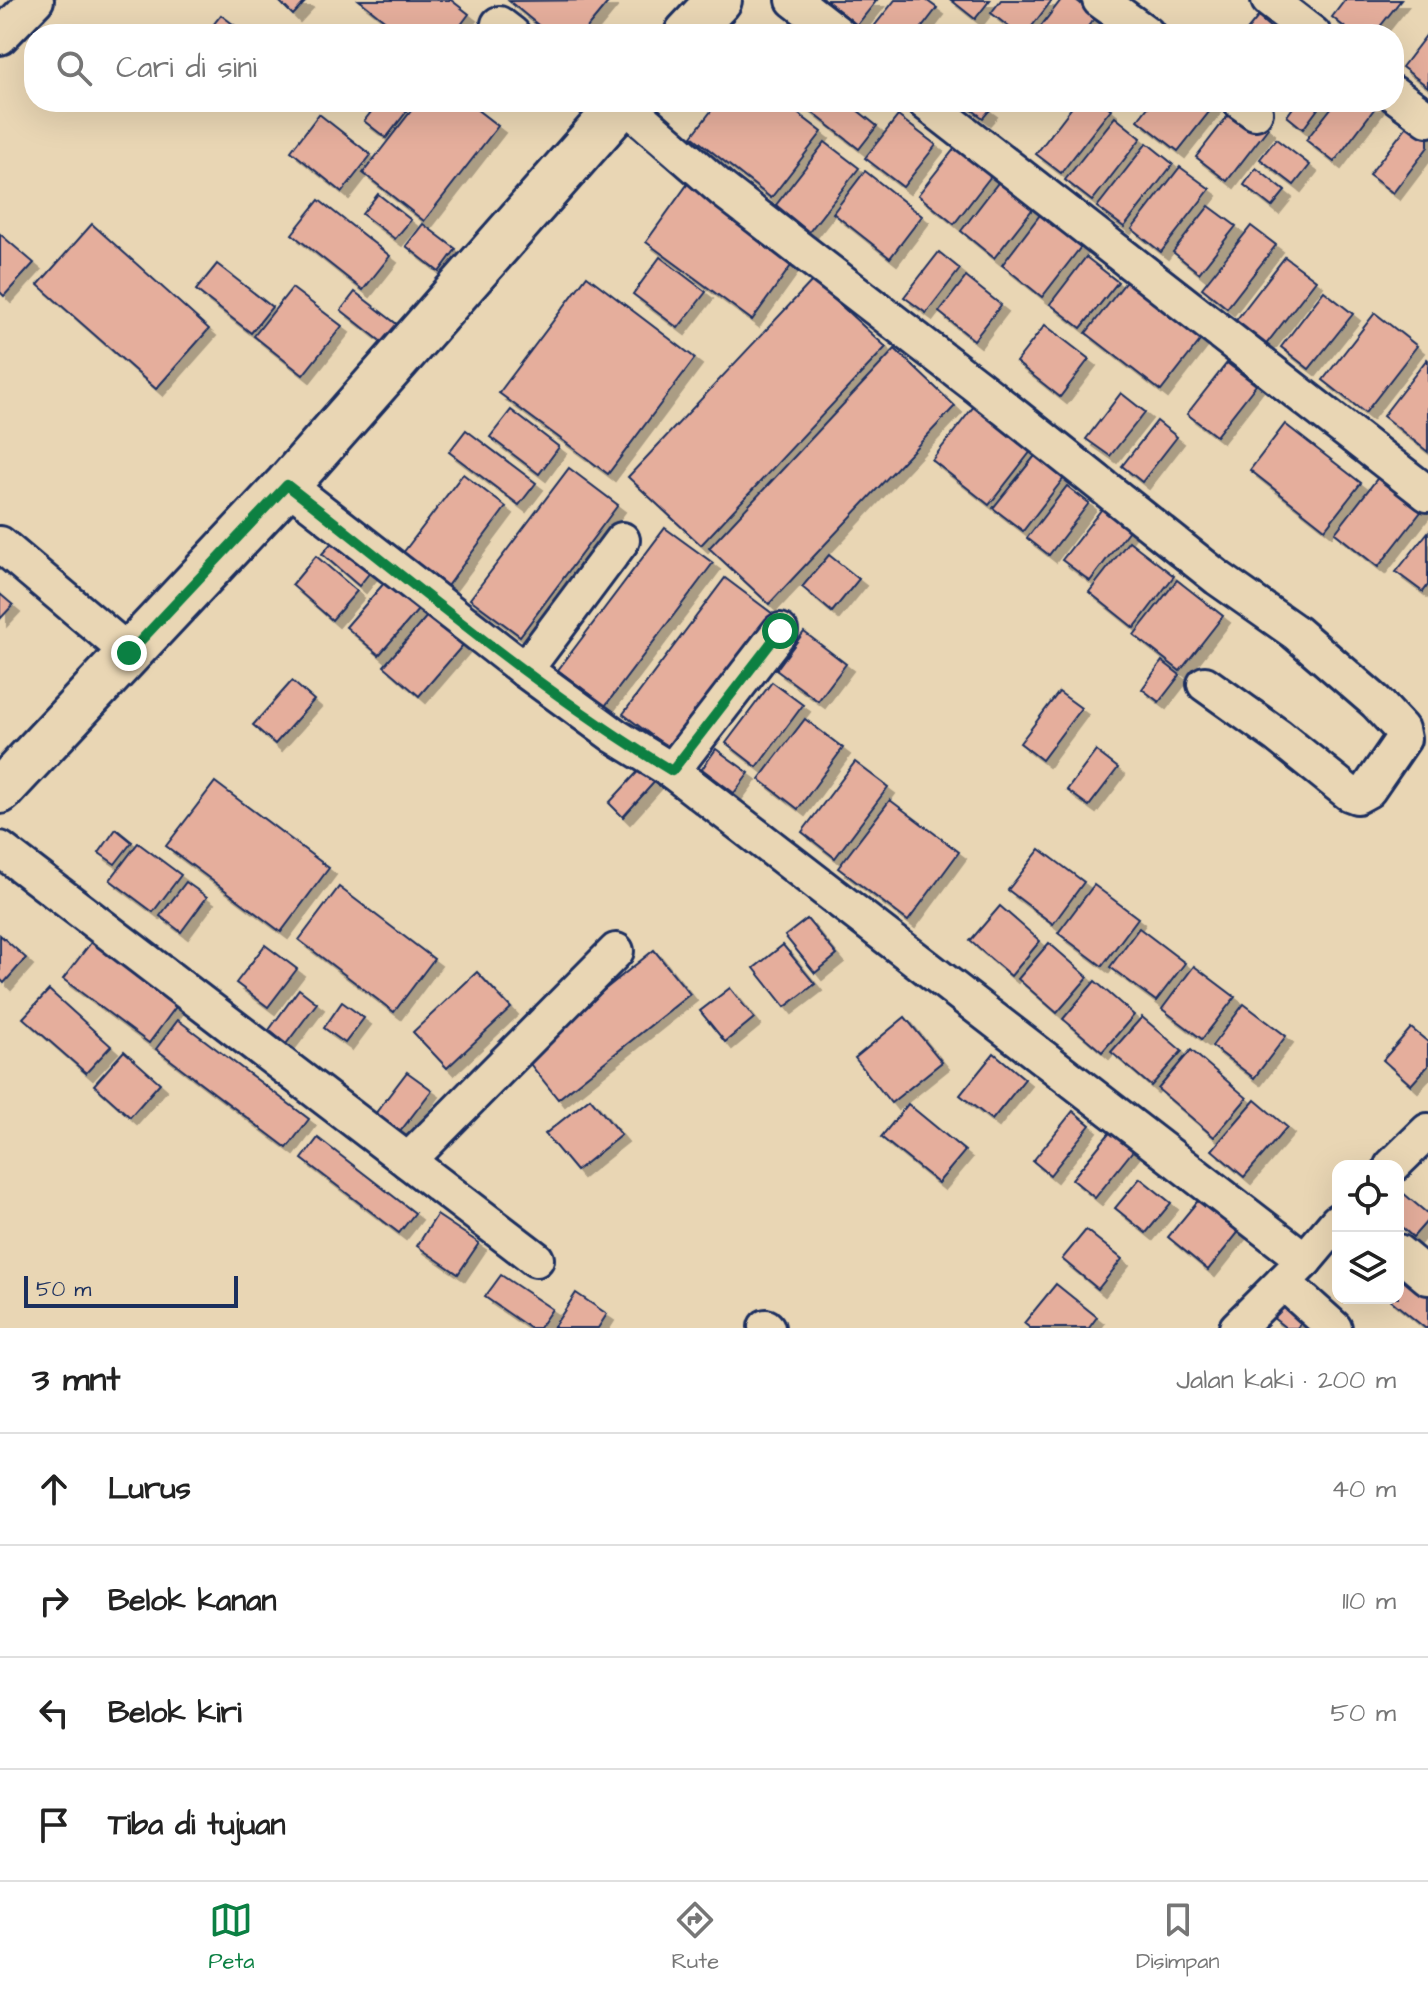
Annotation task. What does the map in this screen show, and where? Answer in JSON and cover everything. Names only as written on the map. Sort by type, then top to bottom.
[{"type":"street","points":[[0,37],[36,0]]},
{"type":"street","points":[[696,24],[719,0]]},
{"type":"street","points":[[794,0],[825,24]]},
{"type":"street","points":[[1100,0],[1133,24]]},
{"type":"street","points":[[1269,0],[1300,24]]},
{"type":"street","points":[[1404,101],[1428,119]]},
{"type":"street","points":[[0,791],[287,485],[607,112]]},
{"type":"street","points":[[620,112],[977,386],[1218,578],[1295,632],[1376,702],[1401,729],[1403,739],[1368,790],[1357,796],[1205,684]]},
{"type":"street","points":[[938,112],[1428,494]]},
{"type":"street","points":[[287,485],[525,670],[615,736],[672,771],[1294,1271],[1334,1328]]},
{"type":"street","points":[[525,670],[622,540]]},
{"type":"street","points":[[0,544],[129,653]]},
{"type":"street","points":[[672,771],[780,631]]},
{"type":"street","points":[[0,849],[536,1259]]},
{"type":"street","points":[[408,1161],[616,951]]},
{"type":"street","points":[[1398,1160],[1428,1131]]},
{"type":"street","points":[[1237,1328],[1332,1228]]},
{"type":"street","points":[[1404,1257],[1428,1277]]},
{"type":"building","points":[[278,0],[304,0],[306,1],[293,15]]},
{"type":"building","points":[[359,0],[451,0],[469,14],[462,24],[389,24]]},
{"type":"building","points":[[610,0],[590,24],[537,24],[509,1]]},
{"type":"building","points":[[826,0],[877,0],[856,24]]},
{"type":"building","points":[[895,0],[926,0],[937,8],[925,24],[876,24]]},
{"type":"building","points":[[951,0],[990,0],[975,19]]},
{"type":"building","points":[[1001,0],[1052,0],[1034,24],[1005,24],[991,13]]},
{"type":"building","points":[[1061,0],[1076,0],[1096,16],[1090,24],[1043,24]]},
{"type":"building","points":[[1345,0],[1401,0],[1382,24],[1341,24],[1332,17]]},
{"type":"building","points":[[221,15],[233,24],[214,24]]},
{"type":"building","points":[[1258,17],[1266,24],[1252,24]]},
{"type":"building","points":[[1428,33],[1428,87],[1404,69]]},
{"type":"building","points":[[371,112],[406,112],[386,138],[364,121]]},
{"type":"building","points":[[410,112],[480,112],[498,126],[424,221],[363,173]]},
{"type":"building","points":[[710,112],[796,112],[822,132],[771,198],[692,136]]},
{"type":"building","points":[[812,112],[860,112],[877,126],[859,149]]},
{"type":"building","points":[[1068,112],[1109,112],[1061,173],[1036,154]]},
{"type":"building","points":[[1144,112],[1209,112],[1178,151],[1138,120]]},
{"type":"building","points":[[1231,112],[1247,112],[1268,128],[1227,181],[1196,157]]},
{"type":"building","points":[[1290,112],[1316,112],[1303,129],[1287,116]]},
{"type":"building","points":[[1328,112],[1372,112],[1334,162],[1306,140]]},
{"type":"building","points":[[319,114],[371,155],[342,192],[291,151]]},
{"type":"building","points":[[898,116],[936,145],[903,187],[865,158]]},
{"type":"building","points":[[1115,117],[1141,138],[1092,201],[1065,180]]},
{"type":"building","points":[[1411,121],[1428,134],[1428,147],[1393,193],[1369,175]]},
{"type":"building","points":[[1276,139],[1310,165],[1294,185],[1260,159]]},
{"type":"building","points":[[825,142],[859,168],[809,232],[776,205]]},
{"type":"building","points":[[1147,143],[1173,164],[1124,227],[1097,207]]},
{"type":"building","points":[[955,148],[991,176],[954,224],[918,195]]},
{"type":"building","points":[[1180,167],[1210,189],[1161,252],[1132,229]]},
{"type":"building","points":[[1256,168],[1285,191],[1272,207],[1244,185]]},
{"type":"building","points":[[865,171],[922,216],[890,258],[833,213]]},
{"type":"building","points":[[692,178],[798,256],[752,320],[646,242]]},
{"type":"building","points":[[1001,179],[1035,206],[994,258],[961,231]]},
{"type":"building","points":[[378,194],[411,220],[395,239],[362,214]]},
{"type":"building","points":[[319,200],[390,256],[363,290],[292,234]]},
{"type":"building","points":[[1209,206],[1236,226],[1199,273],[1173,252]]},
{"type":"building","points":[[1046,207],[1087,239],[1042,297],[1002,265]]},
{"type":"building","points":[[92,224],[209,329],[156,389],[38,285]]},
{"type":"building","points":[[423,224],[456,249],[439,272],[406,246]]},
{"type":"building","points":[[1251,226],[1276,245],[1227,308],[1202,288]]},
{"type":"building","points":[[0,234],[34,263],[4,296],[0,292]]},
{"type":"building","points":[[939,252],[960,269],[926,313],[904,297]]},
{"type":"building","points":[[660,257],[706,292],[678,328],[633,294]]},
{"type":"building","points":[[1086,257],[1118,282],[1081,328],[1050,304]]},
{"type":"building","points":[[1285,257],[1316,280],[1264,347],[1234,323]]},
{"type":"building","points":[[217,264],[272,307],[251,333],[196,290]]},
{"type":"building","points":[[1132,274],[1207,332],[1161,391],[1086,333]]},
{"type":"building","points":[[587,276],[695,358],[608,474],[499,393]]},
{"type":"building","points":[[966,277],[1001,305],[974,340],[939,312]]},
{"type":"building","points":[[813,280],[886,347],[701,545],[628,477]]},
{"type":"building","points":[[292,288],[342,326],[303,375],[254,336]]},
{"type":"building","points":[[1324,291],[1353,314],[1309,369],[1281,347]]},
{"type":"building","points":[[355,292],[398,325],[383,343],[341,310]]},
{"type":"building","points":[[1375,313],[1417,346],[1365,413],[1323,380]]},
{"type":"building","points":[[1045,325],[1089,359],[1060,397],[1016,362]]},
{"type":"building","points":[[895,349],[955,406],[769,604],[709,548]]},
{"type":"building","points":[[1428,360],[1428,452],[1383,416]]},
{"type":"building","points":[[1227,363],[1256,385],[1216,436],[1187,414]]},
{"type":"building","points":[[1121,393],[1145,412],[1110,456],[1086,439]]},
{"type":"building","points":[[978,401],[1035,446],[989,505],[932,460]]},
{"type":"building","points":[[511,410],[559,447],[539,474],[490,437]]},
{"type":"building","points":[[1157,421],[1177,437],[1142,482],[1122,466]]},
{"type":"building","points":[[1285,424],[1361,483],[1325,529],[1250,470]]},
{"type":"building","points":[[466,430],[536,483],[519,505],[449,452]]},
{"type":"building","points":[[1038,452],[1067,474],[1023,531],[993,508]]},
{"type":"building","points":[[569,468],[618,505],[520,636],[470,599]]},
{"type":"building","points":[[463,474],[506,507],[447,586],[403,553]]},
{"type":"building","points":[[1380,475],[1424,508],[1378,567],[1335,533]]},
{"type":"building","points":[[1067,486],[1089,503],[1049,555],[1027,538]]},
{"type":"building","points":[[1105,505],[1132,526],[1090,581],[1062,560]]},
{"type":"building","points":[[665,528],[713,563],[605,706],[558,670]]},
{"type":"building","points":[[1428,532],[1428,585],[1423,592],[1396,572]]},
{"type":"building","points":[[334,540],[371,571],[359,586],[322,554]]},
{"type":"building","points":[[1129,541],[1174,576],[1134,628],[1089,592]]},
{"type":"building","points":[[829,555],[859,579],[832,612],[802,587]]},
{"type":"building","points":[[316,556],[357,591],[332,620],[292,585]]},
{"type":"building","points":[[725,578],[777,617],[675,753],[623,714]]},
{"type":"building","points":[[1177,580],[1223,616],[1180,671],[1134,635]]},
{"type":"building","points":[[385,582],[418,610],[379,655],[346,627]]},
{"type":"building","points":[[0,594],[13,605],[0,619]]},
{"type":"building","points":[[428,615],[463,645],[419,696],[384,666]]},
{"type":"building","points":[[804,632],[846,664],[818,701],[776,670]]},
{"type":"building","points":[[1162,661],[1180,675],[1159,702],[1142,689]]},
{"type":"building","points":[[292,681],[314,700],[275,744],[253,725]]},
{"type":"building","points":[[772,682],[803,705],[757,767],[726,743]]},
{"type":"building","points":[[1059,692],[1081,708],[1042,760],[1020,743]]},
{"type":"building","points":[[805,719],[843,748],[798,809],[759,779]]},
{"type":"building","points":[[716,749],[749,773],[734,793],[702,769]]},
{"type":"building","points":[[1096,751],[1118,768],[1089,806],[1067,790]]},
{"type":"building","points":[[855,762],[888,787],[835,858],[802,832]]},
{"type":"building","points":[[644,765],[658,778],[623,817],[609,803]]},
{"type":"building","points":[[215,782],[329,868],[281,932],[166,846]]},
{"type":"building","points":[[890,800],[959,852],[908,921],[838,868]]},
{"type":"building","points":[[116,829],[132,842],[115,864],[99,853]]},
{"type":"building","points":[[138,843],[181,875],[153,912],[110,880]]},
{"type":"building","points":[[1040,849],[1084,882],[1053,924],[1008,890]]},
{"type":"building","points":[[186,882],[207,897],[181,932],[160,916]]},
{"type":"building","points":[[1094,885],[1138,918],[1102,966],[1058,933]]},
{"type":"building","points":[[339,887],[434,959],[394,1012],[299,940]]},
{"type":"building","points":[[1000,906],[1040,941],[1011,976],[970,941]]},
{"type":"building","points":[[807,919],[837,955],[815,973],[785,936]]},
{"type":"building","points":[[1139,928],[1185,963],[1156,1001],[1110,967]]},
{"type":"building","points":[[0,935],[26,958],[4,983],[0,979]]},
{"type":"building","points":[[93,940],[178,1004],[149,1043],[63,979]]},
{"type":"building","points":[[1049,943],[1088,977],[1057,1013],[1018,979]]},
{"type":"building","points":[[265,945],[297,969],[268,1007],[236,983]]},
{"type":"building","points":[[783,945],[815,984],[785,1007],[754,968]]},
{"type":"building","points":[[654,950],[690,994],[558,1099],[523,1055]]},
{"type":"building","points":[[1194,966],[1235,997],[1202,1039],[1162,1009]]},
{"type":"building","points":[[477,972],[511,1008],[447,1068],[413,1032]]},
{"type":"building","points":[[1095,981],[1134,1015],[1102,1052],[1063,1019]]},
{"type":"building","points":[[730,988],[754,1018],[725,1042],[700,1011]]},
{"type":"building","points":[[299,989],[317,1003],[286,1044],[269,1030]]},
{"type":"building","points":[[49,990],[111,1046],[86,1073],[23,1018]]},
{"type":"building","points":[[342,1002],[364,1018],[345,1043],[324,1028]]},
{"type":"building","points":[[1244,1004],[1286,1036],[1254,1078],[1212,1046]]},
{"type":"building","points":[[905,1017],[942,1062],[891,1103],[855,1058]]},
{"type":"building","points":[[1142,1017],[1182,1051],[1151,1086],[1111,1052]]},
{"type":"building","points":[[178,1020],[309,1119],[287,1148],[156,1049]]},
{"type":"building","points":[[1411,1028],[1428,1042],[1428,1066],[1411,1085],[1383,1060]]},
{"type":"building","points":[[1191,1050],[1247,1098],[1214,1137],[1158,1089]]},
{"type":"building","points":[[124,1051],[160,1083],[130,1117],[94,1085]]},
{"type":"building","points":[[994,1053],[1025,1079],[992,1120],[960,1095]]},
{"type":"building","points":[[407,1072],[432,1090],[399,1133],[375,1114]]},
{"type":"building","points":[[590,1098],[621,1135],[576,1171],[545,1134]]},
{"type":"building","points":[[1255,1100],[1287,1127],[1244,1177],[1212,1150]]},
{"type":"building","points":[[908,1104],[965,1151],[938,1183],[881,1137]]},
{"type":"building","points":[[1073,1111],[1090,1125],[1050,1175],[1033,1161]]},
{"type":"building","points":[[1112,1130],[1135,1148],[1095,1198],[1072,1179]]},
{"type":"building","points":[[318,1138],[415,1213],[399,1233],[302,1159]]},
{"type":"building","points":[[1140,1178],[1171,1203],[1146,1233],[1115,1208]]},
{"type":"building","points":[[1404,1194],[1428,1214],[1428,1220],[1413,1237],[1404,1229]]},
{"type":"building","points":[[1201,1197],[1241,1229],[1208,1270],[1168,1237]]},
{"type":"building","points":[[437,1215],[479,1243],[458,1274],[417,1246]]},
{"type":"building","points":[[1086,1230],[1122,1259],[1098,1289],[1062,1259]]},
{"type":"building","points":[[501,1275],[552,1309],[539,1328],[530,1328],[485,1297]]},
{"type":"building","points":[[1404,1275],[1428,1295],[1428,1328],[1395,1304],[1404,1304]]},
{"type":"building","points":[[1056,1284],[1097,1317],[1089,1328],[1030,1328],[1024,1323]]},
{"type":"building","points":[[576,1293],[607,1314],[598,1328],[553,1328]]},
{"type":"building","points":[[1291,1293],[1311,1311],[1297,1328],[1286,1328],[1272,1317]]},
{"type":"route","points":[[129,653],[287,485],[525,670],[615,736],[672,771],[780,631]]}]
